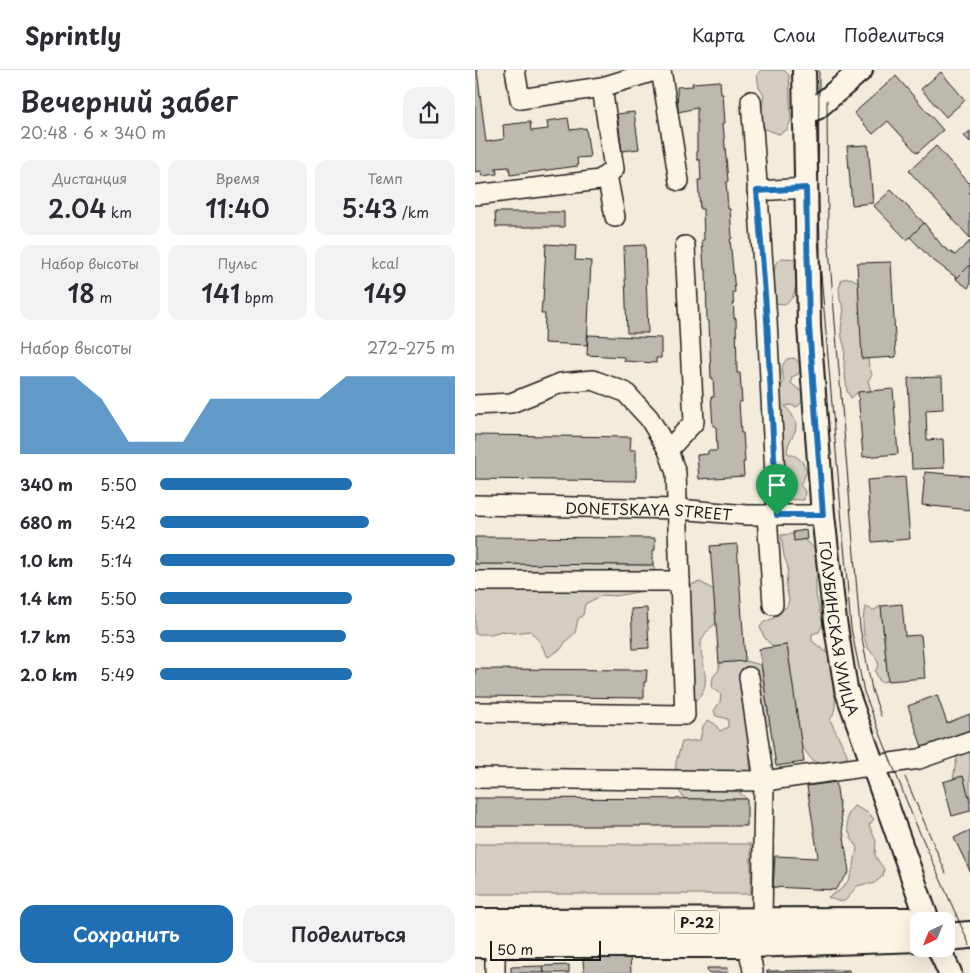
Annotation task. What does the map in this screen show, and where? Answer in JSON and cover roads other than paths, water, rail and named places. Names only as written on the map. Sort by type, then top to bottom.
[{"type":"highway","name":"Р-22","points":[[475,922],[910,921]]},
{"type":"highway","points":[[955,921],[970,922]]},
{"type":"highway","points":[[955,936],[970,935]]},
{"type":"highway","name":"Р-22","points":[[485,944],[748,944],[910,938]]},
{"type":"main road","name":"ГОЛУБИНСКАЯ УЛИЦА","points":[[804,70],[809,326],[823,515],[835,622],[846,689],[925,912]]},
{"type":"main road","points":[[806,112],[817,108],[861,70]]},
{"type":"main road","points":[[943,958],[950,973]]},
{"type":"street","points":[[515,70],[520,99],[602,87],[660,70],[679,181]]},
{"type":"street","points":[[475,195],[600,180],[607,175],[614,169],[602,87]]},
{"type":"street","points":[[751,101],[767,320],[773,605]]},
{"type":"street","points":[[607,175],[615,217]]},
{"type":"street","points":[[757,191],[806,188]]},
{"type":"street","points":[[667,450],[694,422],[685,246]]},
{"type":"street","points":[[475,405],[511,403],[561,383],[593,380],[625,392],[649,418],[667,450],[676,473],[685,715],[475,712]]},
{"type":"street","name":"DONETSKAYA STREET","points":[[475,505],[678,509],[747,515],[823,515]]},
{"type":"street","points":[[475,581],[680,581]]},
{"type":"street","points":[[749,677],[764,781],[762,922]]},
{"type":"street","points":[[475,778],[764,781],[919,759],[969,744]]},
{"type":"street","points":[[485,944],[495,973]]},
{"type":"street","points":[[748,944],[748,954],[753,965],[753,973]]},
{"type":"tram line","points":[[819,70],[818,239],[851,628],[864,692],[912,815],[970,946]]},
{"type":"tram line","points":[[827,100],[828,236],[860,628],[872,690],[881,716]]},
{"type":"tram line","points":[[905,777],[946,873]]}]
